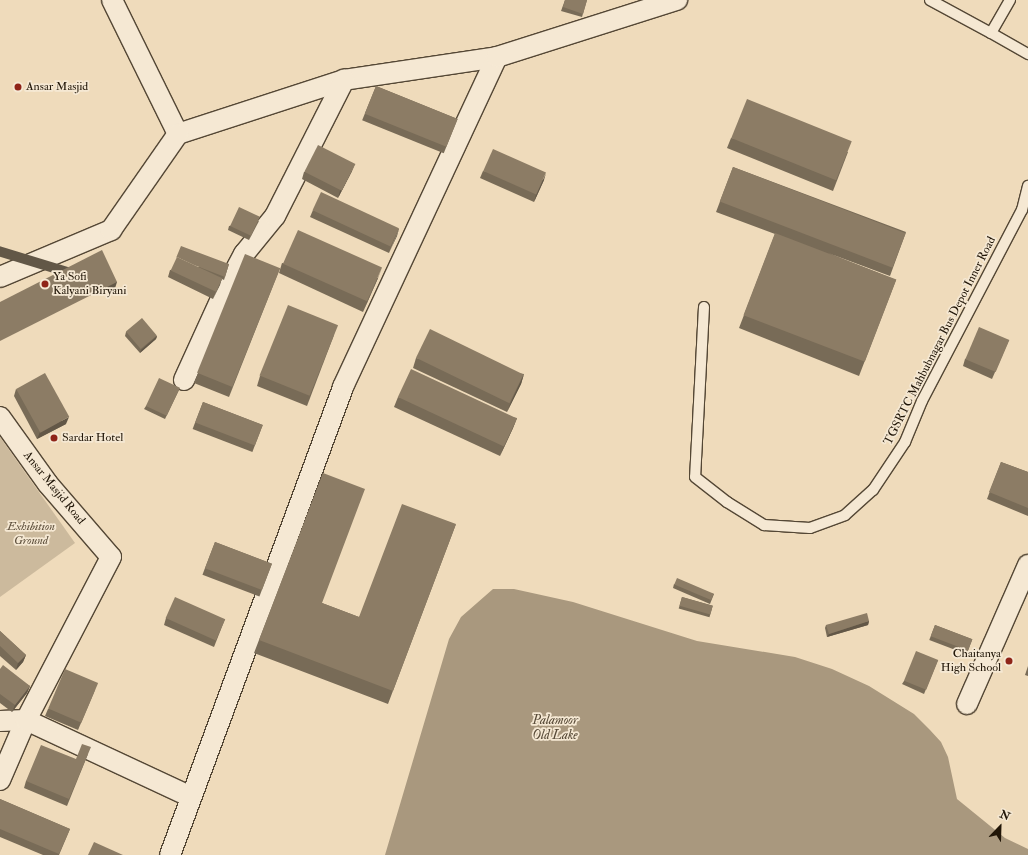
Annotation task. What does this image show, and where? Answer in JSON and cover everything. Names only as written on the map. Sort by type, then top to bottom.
[{"type":"street","points":[[112,0],[178,134]]},
{"type":"street","points":[[0,277],[111,230],[178,134],[344,80],[497,57],[677,0]]},
{"type":"street","points":[[170,855],[343,387],[497,57]]},
{"type":"street","points":[[184,380],[225,290],[244,254],[274,216],[344,80]]},
{"type":"street","name":"Ansar Masjid Road","points":[[0,417],[48,484],[111,557],[26,720]]},
{"type":"street","points":[[967,704],[1028,565]]},
{"type":"street","points":[[0,721],[26,720],[191,798]]},
{"type":"street","points":[[0,780],[26,720]]},
{"type":"lane","points":[[930,0],[1028,54]]},
{"type":"lane","points":[[991,33],[1010,0]]},
{"type":"lane","name":"TGSRTC Mahbubnagar Bus Depot Inner Road","points":[[704,307],[696,476],[727,502],[764,525],[810,528],[845,515],[873,490],[905,442],[922,401],[1022,210],[1028,186]]},
{"type":"green space","name":"Exhibition Ground","points":[[0,437],[75,543],[0,597]]},
{"type":"water","name":"Palamoor Old Lake","points":[[493,589],[514,589],[573,602],[697,641],[795,657],[832,669],[869,686],[914,714],[930,730],[941,742],[948,757],[957,799],[1005,838],[1028,849],[1028,855],[385,855],[449,639],[461,617]]},
{"type":"building","points":[[565,0],[587,0],[583,14],[563,7]]},
{"type":"building","points":[[376,86],[458,119],[446,147],[365,114]]},
{"type":"building","points":[[747,99],[852,141],[836,180],[731,138]]},
{"type":"building","points":[[318,145],[355,164],[342,191],[304,172]]},
{"type":"building","points":[[493,149],[546,173],[536,195],[483,171]]},
{"type":"building","points":[[733,167],[906,233],[892,268],[720,202]]},
{"type":"building","points":[[321,192],[399,228],[390,246],[313,210]]},
{"type":"building","points":[[239,207],[260,217],[251,236],[230,226]]},
{"type":"building","points":[[298,230],[382,267],[367,301],[283,264]]},
{"type":"building","points":[[775,233],[896,280],[865,362],[743,315]]},
{"type":"building","points":[[181,246],[229,264],[225,277],[177,257],[176,258]]},
{"type":"building","points":[[102,250],[117,282],[0,341],[0,302]]},
{"type":"building","points":[[245,254],[280,268],[232,387],[197,373]]},
{"type":"building","points":[[177,257],[222,278],[216,292],[171,271]]},
{"type":"building","points":[[288,305],[338,325],[310,396],[260,375]]},
{"type":"building","points":[[142,318],[157,336],[141,349],[126,331]]},
{"type":"building","points":[[979,327],[1009,340],[996,372],[965,359]]},
{"type":"building","points":[[430,329],[523,375],[509,403],[416,358]]},
{"type":"building","points":[[411,369],[517,418],[504,447],[398,397]]},
{"type":"building","points":[[45,373],[69,417],[40,433],[16,389]]},
{"type":"building","points":[[159,378],[180,388],[167,416],[146,406]]},
{"type":"building","points":[[203,402],[263,425],[255,445],[195,423]]},
{"type":"building","points":[[1001,462],[1028,472],[1028,508],[989,492]]},
{"type":"building","points":[[323,473],[365,489],[322,603],[359,617],[402,504],[456,524],[393,691],[259,640]]},
{"type":"building","points":[[215,542],[272,564],[262,590],[205,568]]},
{"type":"building","points":[[677,578],[714,594],[711,600],[674,584]]},
{"type":"building","points":[[175,597],[225,619],[216,640],[166,618]]},
{"type":"building","points":[[682,597],[713,606],[710,614],[680,606]]},
{"type":"building","points":[[867,613],[869,621],[829,634],[826,625]]},
{"type":"building","points":[[935,625],[972,639],[968,651],[931,636]]},
{"type":"building","points":[[0,631],[26,655],[18,663],[0,646]]},
{"type":"building","points":[[916,651],[938,660],[926,690],[904,681]]},
{"type":"building","points":[[3,665],[30,686],[15,705],[0,694],[0,669]]},
{"type":"building","points":[[65,669],[98,683],[81,723],[48,709]]},
{"type":"building","points":[[82,744],[91,747],[69,799],[26,781],[41,745],[76,759]]},
{"type":"building","points":[[0,799],[70,829],[59,854],[0,829]]},
{"type":"building","points":[[94,842],[123,855],[88,855]]},
{"type":"place","name":"Ansar Masjid","points":[[18,87]]},
{"type":"place","name":"Ya Sofi Kalyani Biryani","points":[[45,284]]},
{"type":"place","name":"Sardar Hotel","points":[[54,438]]},
{"type":"place","name":"Chaitanya High School","points":[[1009,661]]}]
